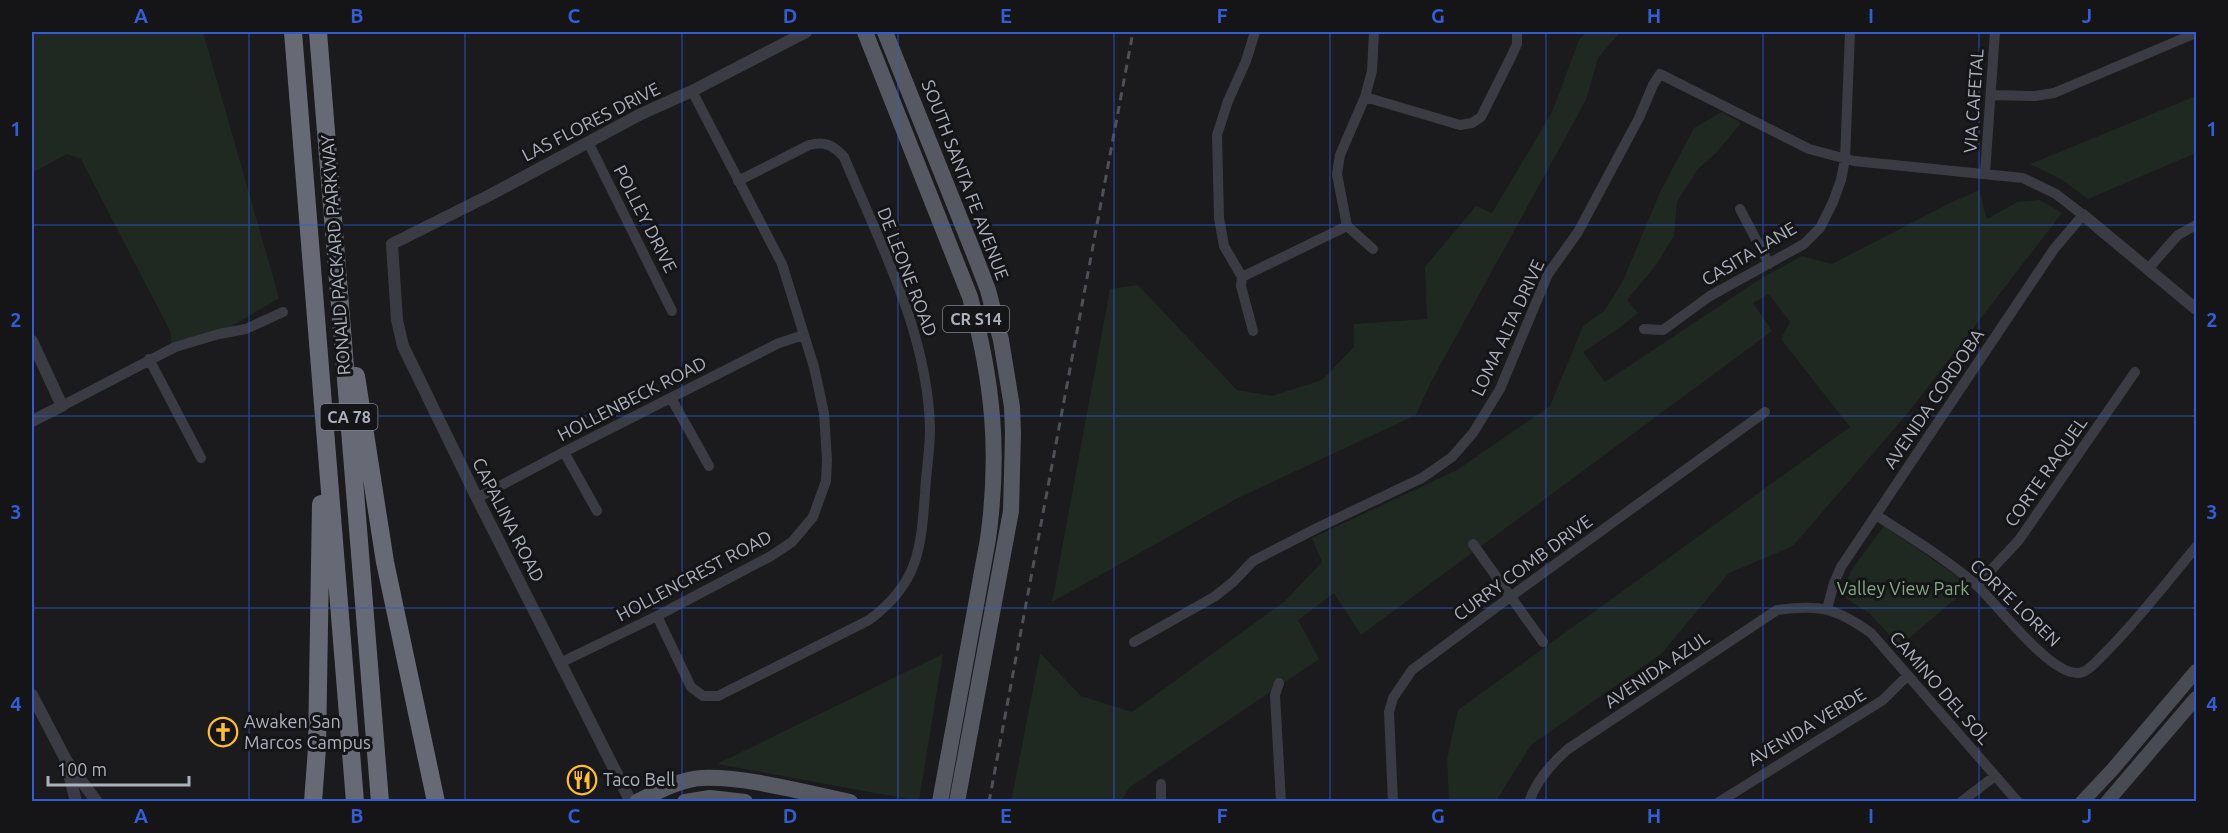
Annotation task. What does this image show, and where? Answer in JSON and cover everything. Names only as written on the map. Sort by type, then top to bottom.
[{"type":"highway","name":"RONALD PACKARD PARKWAY","points":[[294,32],[355,801]]},
{"type":"highway","name":"RONALD PACKARD PARKWAY","points":[[318,32],[380,801]]},
{"type":"highway","points":[[336,243],[385,562],[436,801]]},
{"type":"highway","points":[[313,801],[320,505],[330,474]]},
{"type":"main road","name":"SOUTH SANTA FE AVENUE","points":[[865,32],[956,258],[981,337],[989,377],[993,416],[994,500],[940,801]]},
{"type":"main road","name":"SOUTH SANTA FE AVENUE","points":[[885,32],[988,290],[1003,348],[1012,407],[1011,511],[957,801]]},
{"type":"main road","points":[[2082,801],[2113,769],[2196,671]]},
{"type":"main road","points":[[2107,801],[2196,698]]},
{"type":"main road","points":[[637,801],[663,789],[701,778],[740,780],[850,801]]},
{"type":"main road","points":[[685,801],[710,798],[745,801]]},
{"type":"street","name":"LAS FLORES DRIVE","points":[[392,244],[486,197],[639,115],[692,92],[806,32]]},
{"type":"street","points":[[1253,331],[1241,286],[1242,277],[1224,246],[1219,219],[1217,135],[1228,101],[1246,61],[1254,32]]},
{"type":"street","points":[[1373,249],[1347,226],[1337,174],[1340,155],[1365,97],[1372,71],[1374,32]]},
{"type":"street","points":[[1365,97],[1460,125],[1472,123],[1481,117],[1512,55],[1517,32]]},
{"type":"street","name":"CASITA LANE","points":[[1644,329],[1663,330],[1710,296],[1804,244],[1820,228],[1841,180],[1845,159],[1850,32]]},
{"type":"street","name":"VIA CAFETAL","points":[[1986,172],[1995,32]]},
{"type":"street","points":[[1991,95],[2035,96],[2055,93],[2196,33]]},
{"type":"street","name":"LOMA ALTA DRIVE","points":[[1134,642],[1214,597],[1233,582],[1253,561],[1319,526],[1422,478],[1452,457],[1473,434],[1500,389],[1548,274],[1578,232],[1660,74],[1809,149],[1845,159]]},
{"type":"street","name":"HOLLENCREST ROAD","points":[[560,663],[657,616],[771,556],[792,542],[813,517],[826,481],[824,413],[814,367],[782,264],[692,92]]},
{"type":"street","name":"POLLEY DRIVE","points":[[588,142],[672,311]]},
{"type":"street","name":"DE LEONE ROAD","points":[[657,616],[691,687],[703,696],[718,696],[869,620],[886,607],[907,582],[915,563],[922,531],[930,429],[922,361],[897,283],[844,157],[837,149],[821,142],[809,145],[738,181]]},
{"type":"street","points":[[1845,159],[1854,162],[1986,172],[2023,178],[2043,186],[2083,215],[2196,309]]},
{"type":"street","points":[[1740,210],[1768,264]]},
{"type":"street","name":"AVENIDA CORDOBA","points":[[1827,609],[1841,567],[2054,249],[2083,215]]},
{"type":"street","points":[[2148,269],[2178,235],[2196,225]]},
{"type":"street","points":[[1242,277],[1347,226]]},
{"type":"street","name":"CAPALINA ROAD","points":[[392,244],[397,320],[403,346],[477,498],[631,801]]},
{"type":"street","points":[[32,421],[175,347],[246,329],[283,312]]},
{"type":"street","name":"HOLLENBECK ROAD","points":[[477,498],[779,343],[804,335]]},
{"type":"street","points":[[32,340],[62,406]]},
{"type":"street","points":[[149,359],[201,458]]},
{"type":"street","name":"CORTE RAQUEL","points":[[1977,585],[2019,540],[2135,372]]},
{"type":"street","points":[[671,398],[709,466]]},
{"type":"street","name":"CURRY COMB DRIVE","points":[[1393,801],[1389,712],[1393,698],[1412,670],[1765,412]]},
{"type":"street","points":[[564,452],[597,511]]},
{"type":"street","name":"CORTE LOREN","points":[[1876,515],[1949,562],[1977,585],[2029,643],[2050,661],[2073,673],[2082,673],[2089,669],[2118,640],[2196,547]]},
{"type":"street","points":[[1473,544],[1543,642]]},
{"type":"street","name":"AVENIDA AZUL","points":[[1529,801],[1532,792],[1554,762],[1568,749],[1777,610],[1804,606],[1827,609]]},
{"type":"street","name":"CAMINO DEL SOL","points":[[1827,609],[1848,617],[1871,633],[2018,801]]},
{"type":"street","name":"AVENIDA VERDE","points":[[1719,801],[1883,700],[1907,676]]},
{"type":"street","points":[[1279,683],[1275,695],[1281,801]]},
{"type":"street","points":[[32,695],[66,760],[97,801]]},
{"type":"street","points":[[66,760],[76,801]]},
{"type":"street","points":[[1961,801],[1995,776]]},
{"type":"street","points":[[1161,784],[1161,801]]},
{"type":"green space","points":[[32,32],[203,32],[279,298],[209,340],[173,354],[170,331],[81,159],[67,154],[32,173]]},
{"type":"green space","points":[[1586,32],[1620,32],[1598,58],[1586,100],[1431,382],[1416,415],[1238,498],[1052,602],[1110,289],[1138,285],[1237,390],[1272,396],[1322,380],[1354,347],[1354,324],[1427,319],[1425,267],[1476,206],[1492,213],[1552,112],[1579,40]]},
{"type":"green space","points":[[2196,96],[2196,153],[2088,199],[2061,179],[2030,164]]},
{"type":"green space","points":[[1722,112],[1741,123],[1716,153],[1697,170],[1677,202],[1674,236],[1653,269],[1627,300],[1638,313],[1583,352],[1605,382],[1760,279],[1802,256],[1832,264],[1979,190],[1987,219],[2017,202],[2040,200],[2062,213],[1907,414],[1793,546],[1729,573],[1661,654],[1531,745],[1496,801],[1449,801],[1447,759],[1458,710],[1850,427],[1781,339],[1790,322],[1769,294],[1753,303],[1772,331],[1361,635],[1334,593],[1298,620],[1319,659],[1130,787],[1121,801],[1011,802],[1040,653],[1081,696],[1132,712],[1285,601],[1322,562],[1312,538],[1457,470],[1550,406],[1583,326],[1604,311],[1622,283],[1661,190],[1694,128]]},
{"type":"green space","name":"Valley View Park","points":[[1884,526],[1960,578],[1968,588],[1900,646],[1869,613],[1847,599],[1844,591],[1850,572]]},
{"type":"green space","points":[[943,654],[919,801],[717,764]]},
{"type":"railway","points":[[989,802],[1133,32]]},
{"type":"place","name":"Awaken San Marcos Campus","points":[[223,732]]},
{"type":"place","name":"Taco Bell","points":[[582,780]]}]
